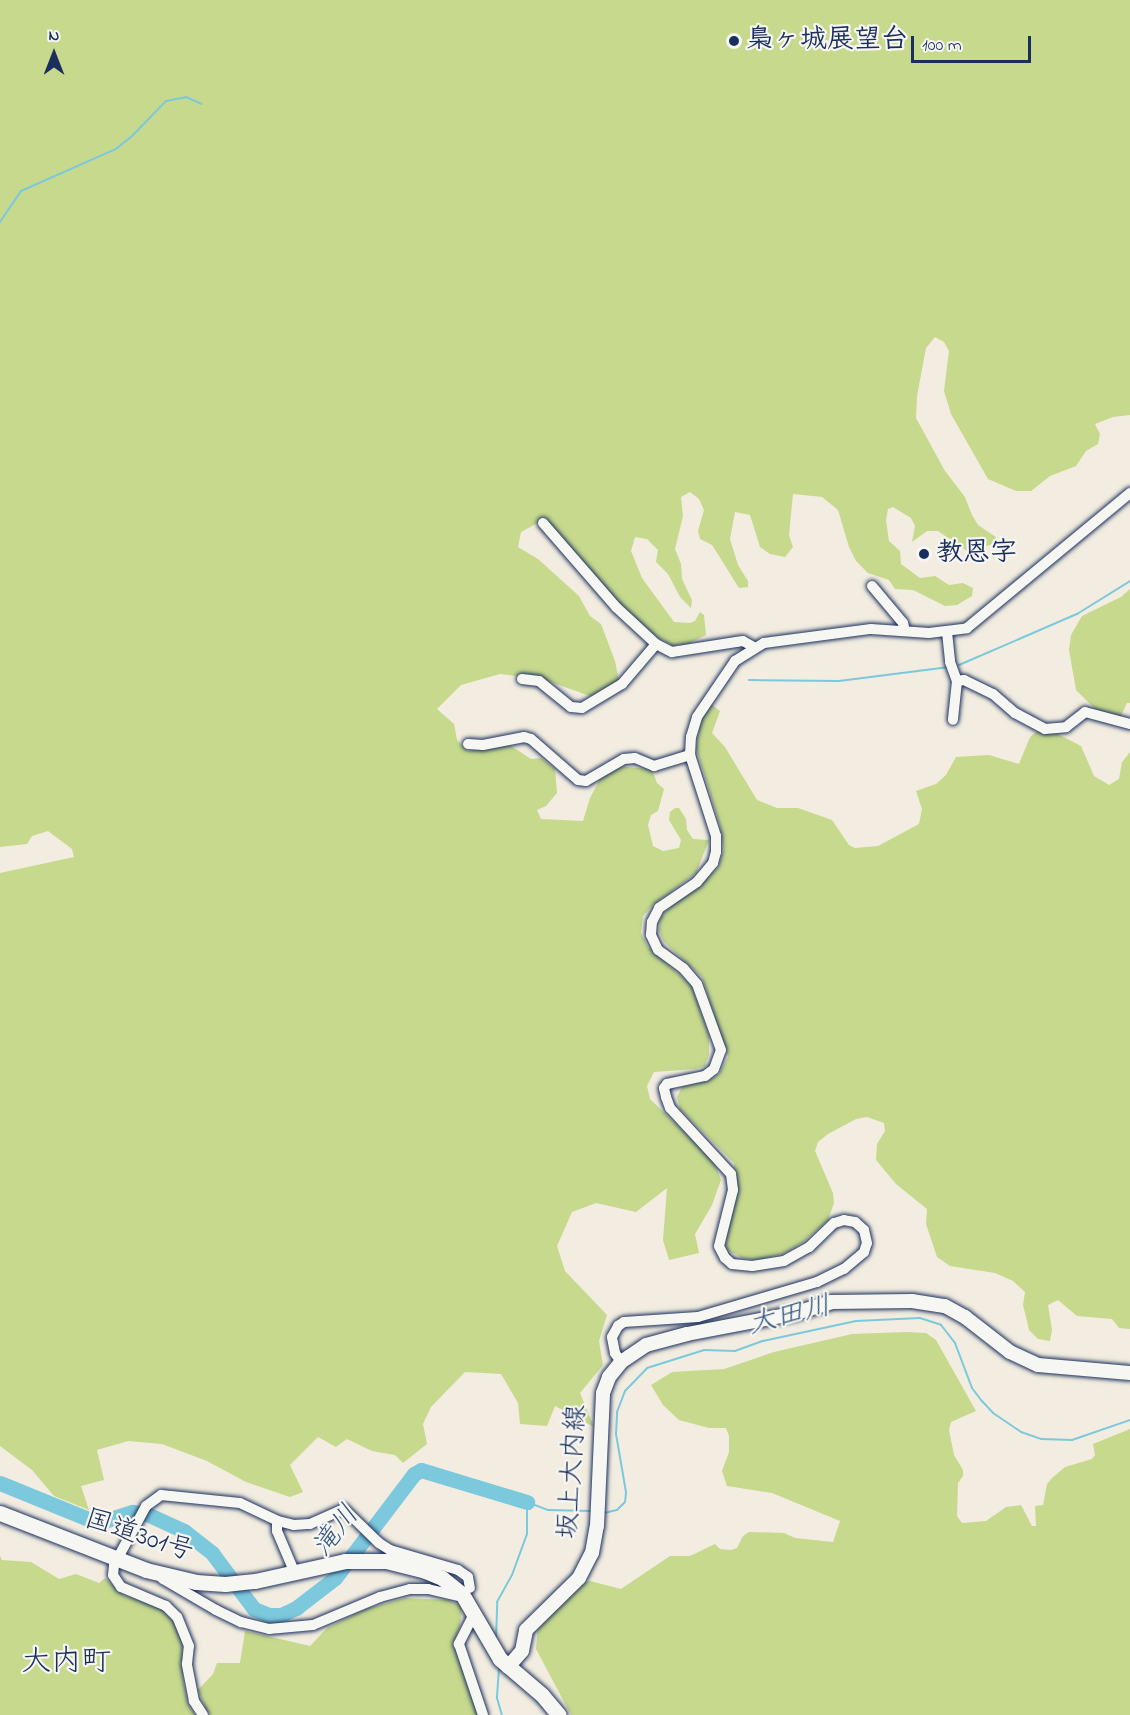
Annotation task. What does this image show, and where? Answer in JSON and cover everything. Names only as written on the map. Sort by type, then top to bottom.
[{"type":"highway","points":[[0,1504],[41,1520],[49,1532]]},
{"type":"highway","name":"国道301号","points":[[0,1513],[159,1574],[196,1582],[225,1584],[255,1581],[324,1564],[362,1560],[386,1561],[423,1570],[467,1592],[483,1632],[504,1663],[537,1690],[559,1715]]},
{"type":"highway","points":[[0,1522],[49,1540],[65,1538]]},
{"type":"main road","name":"坂上大内線","points":[[504,1663],[522,1651],[530,1625],[559,1599],[583,1572],[595,1544],[601,1402],[609,1377],[621,1362],[636,1350],[656,1341],[796,1313],[831,1302],[912,1301],[945,1306],[965,1317],[1010,1352],[1038,1365],[1130,1373]]},
{"type":"street","points":[[621,1362],[615,1353],[612,1337],[624,1322],[698,1317],[817,1282],[844,1269],[864,1252],[867,1243],[864,1230],[855,1222],[844,1220],[834,1223],[809,1247],[784,1261],[732,1264],[721,1254],[719,1246],[733,1190],[730,1174],[670,1108],[664,1092],[667,1084],[698,1078],[714,1069],[721,1050],[697,984],[683,968],[658,950],[651,935],[652,922],[659,908],[697,882],[713,863],[716,852],[716,836],[690,755],[691,737],[703,707],[735,662],[754,647],[772,641],[871,628],[905,632],[947,632],[967,628],[990,611],[1061,548],[1130,494]]},
{"type":"street","points":[[543,523],[616,607],[656,644],[672,652],[743,641],[754,647]]},
{"type":"street","points":[[872,586],[903,623],[905,632]]},
{"type":"street","points":[[947,632],[950,662],[957,681],[953,720]]},
{"type":"street","points":[[522,679],[539,681],[571,707],[582,708],[622,684],[656,644]]},
{"type":"street","points":[[957,681],[964,680],[993,694],[1015,713],[1045,729],[1060,729],[1085,712],[1130,723]]},
{"type":"street","points":[[468,744],[483,745],[524,737],[531,739],[578,780],[586,781],[624,759],[635,758],[657,766],[690,755]]},
{"type":"street","points":[[159,1574],[162,1579],[216,1610],[241,1622],[269,1629],[314,1625],[380,1597],[410,1589],[467,1592],[468,1577],[458,1570],[390,1550],[372,1539],[344,1509],[310,1524],[294,1525],[277,1521],[240,1503],[161,1495],[146,1506],[117,1559],[113,1575],[118,1584],[166,1606],[177,1617],[189,1646],[187,1664],[194,1701],[203,1715]]},
{"type":"street","points":[[277,1521],[277,1531],[294,1571]]},
{"type":"street","points":[[474,1614],[459,1644],[483,1715]]},
{"type":"green space","points":[[0,0],[1130,0],[1130,415],[1113,417],[1095,424],[1100,434],[1098,444],[1086,451],[1076,466],[1050,476],[1031,491],[1016,491],[988,479],[951,414],[944,391],[949,351],[944,342],[935,337],[926,348],[917,396],[916,418],[945,471],[965,497],[978,525],[996,537],[995,543],[984,547],[973,544],[967,551],[938,531],[927,531],[912,542],[915,526],[911,518],[893,507],[888,509],[886,520],[889,541],[900,551],[901,564],[920,578],[935,576],[949,585],[963,583],[973,588],[972,596],[957,605],[945,606],[913,590],[895,589],[889,580],[868,573],[856,561],[849,547],[838,510],[822,497],[793,494],[789,535],[793,547],[785,557],[770,554],[760,547],[750,515],[735,512],[730,539],[738,565],[748,581],[748,587],[739,588],[712,545],[700,539],[698,531],[704,510],[699,499],[690,492],[681,497],[683,516],[675,549],[681,564],[682,579],[692,600],[691,608],[680,597],[668,574],[656,562],[658,550],[647,539],[635,537],[631,551],[642,578],[674,622],[690,623],[695,621],[700,612],[704,615],[706,635],[688,644],[673,646],[645,630],[592,576],[545,519],[521,532],[518,547],[538,559],[579,596],[590,616],[601,624],[615,661],[619,681],[598,695],[590,696],[542,679],[500,674],[461,685],[437,709],[454,724],[457,740],[468,751],[510,745],[531,759],[541,758],[555,769],[557,793],[546,806],[537,810],[541,819],[583,821],[590,798],[601,777],[616,766],[649,769],[653,772],[657,783],[664,789],[658,811],[651,815],[648,825],[653,846],[663,851],[679,848],[681,840],[669,820],[670,812],[675,808],[679,808],[686,819],[687,830],[693,839],[709,840],[696,873],[654,904],[643,916],[641,933],[648,947],[692,986],[709,1036],[709,1054],[705,1066],[695,1069],[654,1072],[647,1086],[650,1099],[714,1161],[721,1180],[712,1205],[695,1234],[699,1253],[669,1260],[663,1240],[667,1188],[636,1212],[596,1203],[572,1212],[557,1246],[565,1271],[607,1315],[599,1341],[603,1365],[580,1393],[594,1427],[555,1406],[547,1426],[520,1424],[518,1403],[501,1374],[465,1372],[431,1407],[423,1424],[427,1444],[403,1463],[395,1455],[372,1451],[347,1439],[336,1447],[318,1437],[290,1465],[303,1492],[290,1497],[246,1482],[207,1461],[162,1444],[128,1441],[97,1450],[104,1480],[81,1486],[89,1510],[54,1496],[32,1470],[0,1446],[0,873],[74,857],[72,849],[48,831],[32,836],[27,844],[0,847]]},
{"type":"green space","points":[[1130,589],[1130,703],[1127,703],[1120,718],[1095,709],[1076,690],[1069,650],[1071,635],[1082,616],[1121,597]]},
{"type":"green space","points":[[711,704],[720,711],[712,733],[725,747],[757,800],[777,808],[798,808],[832,820],[849,845],[855,848],[878,846],[919,824],[922,809],[916,791],[936,784],[946,775],[956,757],[989,755],[1019,764],[1030,737],[1036,732],[1054,732],[1081,746],[1094,776],[1109,785],[1119,779],[1122,762],[1130,752],[1130,1329],[1119,1328],[1112,1319],[1077,1316],[1058,1300],[1048,1305],[1052,1330],[1050,1341],[1038,1339],[1029,1330],[1023,1305],[1025,1292],[1013,1281],[995,1273],[950,1266],[937,1257],[926,1224],[927,1209],[896,1184],[876,1160],[877,1144],[885,1131],[884,1123],[867,1117],[856,1119],[818,1142],[815,1151],[833,1193],[834,1203],[828,1220],[803,1242],[785,1253],[759,1260],[742,1258],[727,1250],[725,1237],[737,1195],[734,1163],[680,1109],[677,1097],[682,1087],[710,1080],[719,1074],[728,1057],[702,977],[664,942],[659,931],[660,919],[668,909],[718,868],[724,849],[720,825],[696,748],[701,720]]},
{"type":"green space","points":[[926,1333],[936,1340],[976,1411],[951,1422],[949,1430],[954,1455],[963,1470],[963,1476],[958,1483],[957,1516],[962,1523],[986,1521],[1006,1507],[1021,1505],[1032,1526],[1036,1526],[1035,1506],[1043,1505],[1047,1484],[1052,1478],[1065,1467],[1092,1459],[1095,1455],[1093,1444],[1130,1429],[1130,1715],[571,1715],[536,1649],[538,1624],[582,1583],[590,1581],[621,1589],[670,1556],[690,1556],[715,1544],[720,1549],[731,1550],[737,1548],[743,1536],[749,1532],[784,1533],[795,1538],[833,1542],[840,1521],[772,1493],[727,1486],[722,1471],[729,1452],[729,1436],[726,1428],[709,1428],[679,1420],[663,1405],[651,1385],[672,1372],[724,1369],[774,1352],[852,1334]]},
{"type":"green space","points":[[0,1556],[2,1560],[31,1562],[59,1579],[76,1574],[99,1583],[105,1578],[123,1595],[162,1609],[176,1625],[182,1640],[183,1680],[188,1704],[195,1715],[0,1715]]},
{"type":"green space","points":[[405,1598],[448,1600],[462,1606],[460,1627],[453,1643],[478,1715],[210,1715],[205,1707],[198,1690],[213,1674],[217,1663],[240,1663],[245,1631],[310,1646],[327,1628],[366,1609]]},
{"type":"waterway","points":[[0,222],[21,191],[116,149],[166,101],[186,97],[202,104]]},
{"type":"waterway","points":[[959,665],[1077,614],[1130,581]]},
{"type":"waterway","points":[[749,680],[839,681],[949,667]]},
{"type":"waterway","name":"大田川","points":[[604,1513],[617,1510],[625,1502],[626,1492],[616,1434],[617,1412],[625,1391],[647,1368],[704,1350],[735,1351],[763,1341],[856,1321],[920,1318],[941,1325],[955,1343],[972,1388],[993,1413],[1021,1432],[1041,1439],[1072,1440],[1130,1420]]},
{"type":"waterway","name":"滝川","points":[[0,1483],[98,1523],[132,1512],[147,1514],[184,1531],[212,1553],[254,1609],[269,1615],[281,1615],[296,1608],[335,1578],[414,1474],[421,1470],[527,1502]]},
{"type":"waterway","name":"滝川","points":[[496,1639],[497,1602],[512,1575],[527,1534],[527,1502],[548,1510],[592,1511]]},
{"type":"waterway","name":"滝川","points":[[499,1668],[497,1698],[502,1715]]},
{"type":"place","name":"梟ヶ城展望台","points":[[734,41]]},
{"type":"place","name":"教恩字","points":[[924,554]]},
{"type":"district","name":"大内町","points":[[66,1663]]}]
